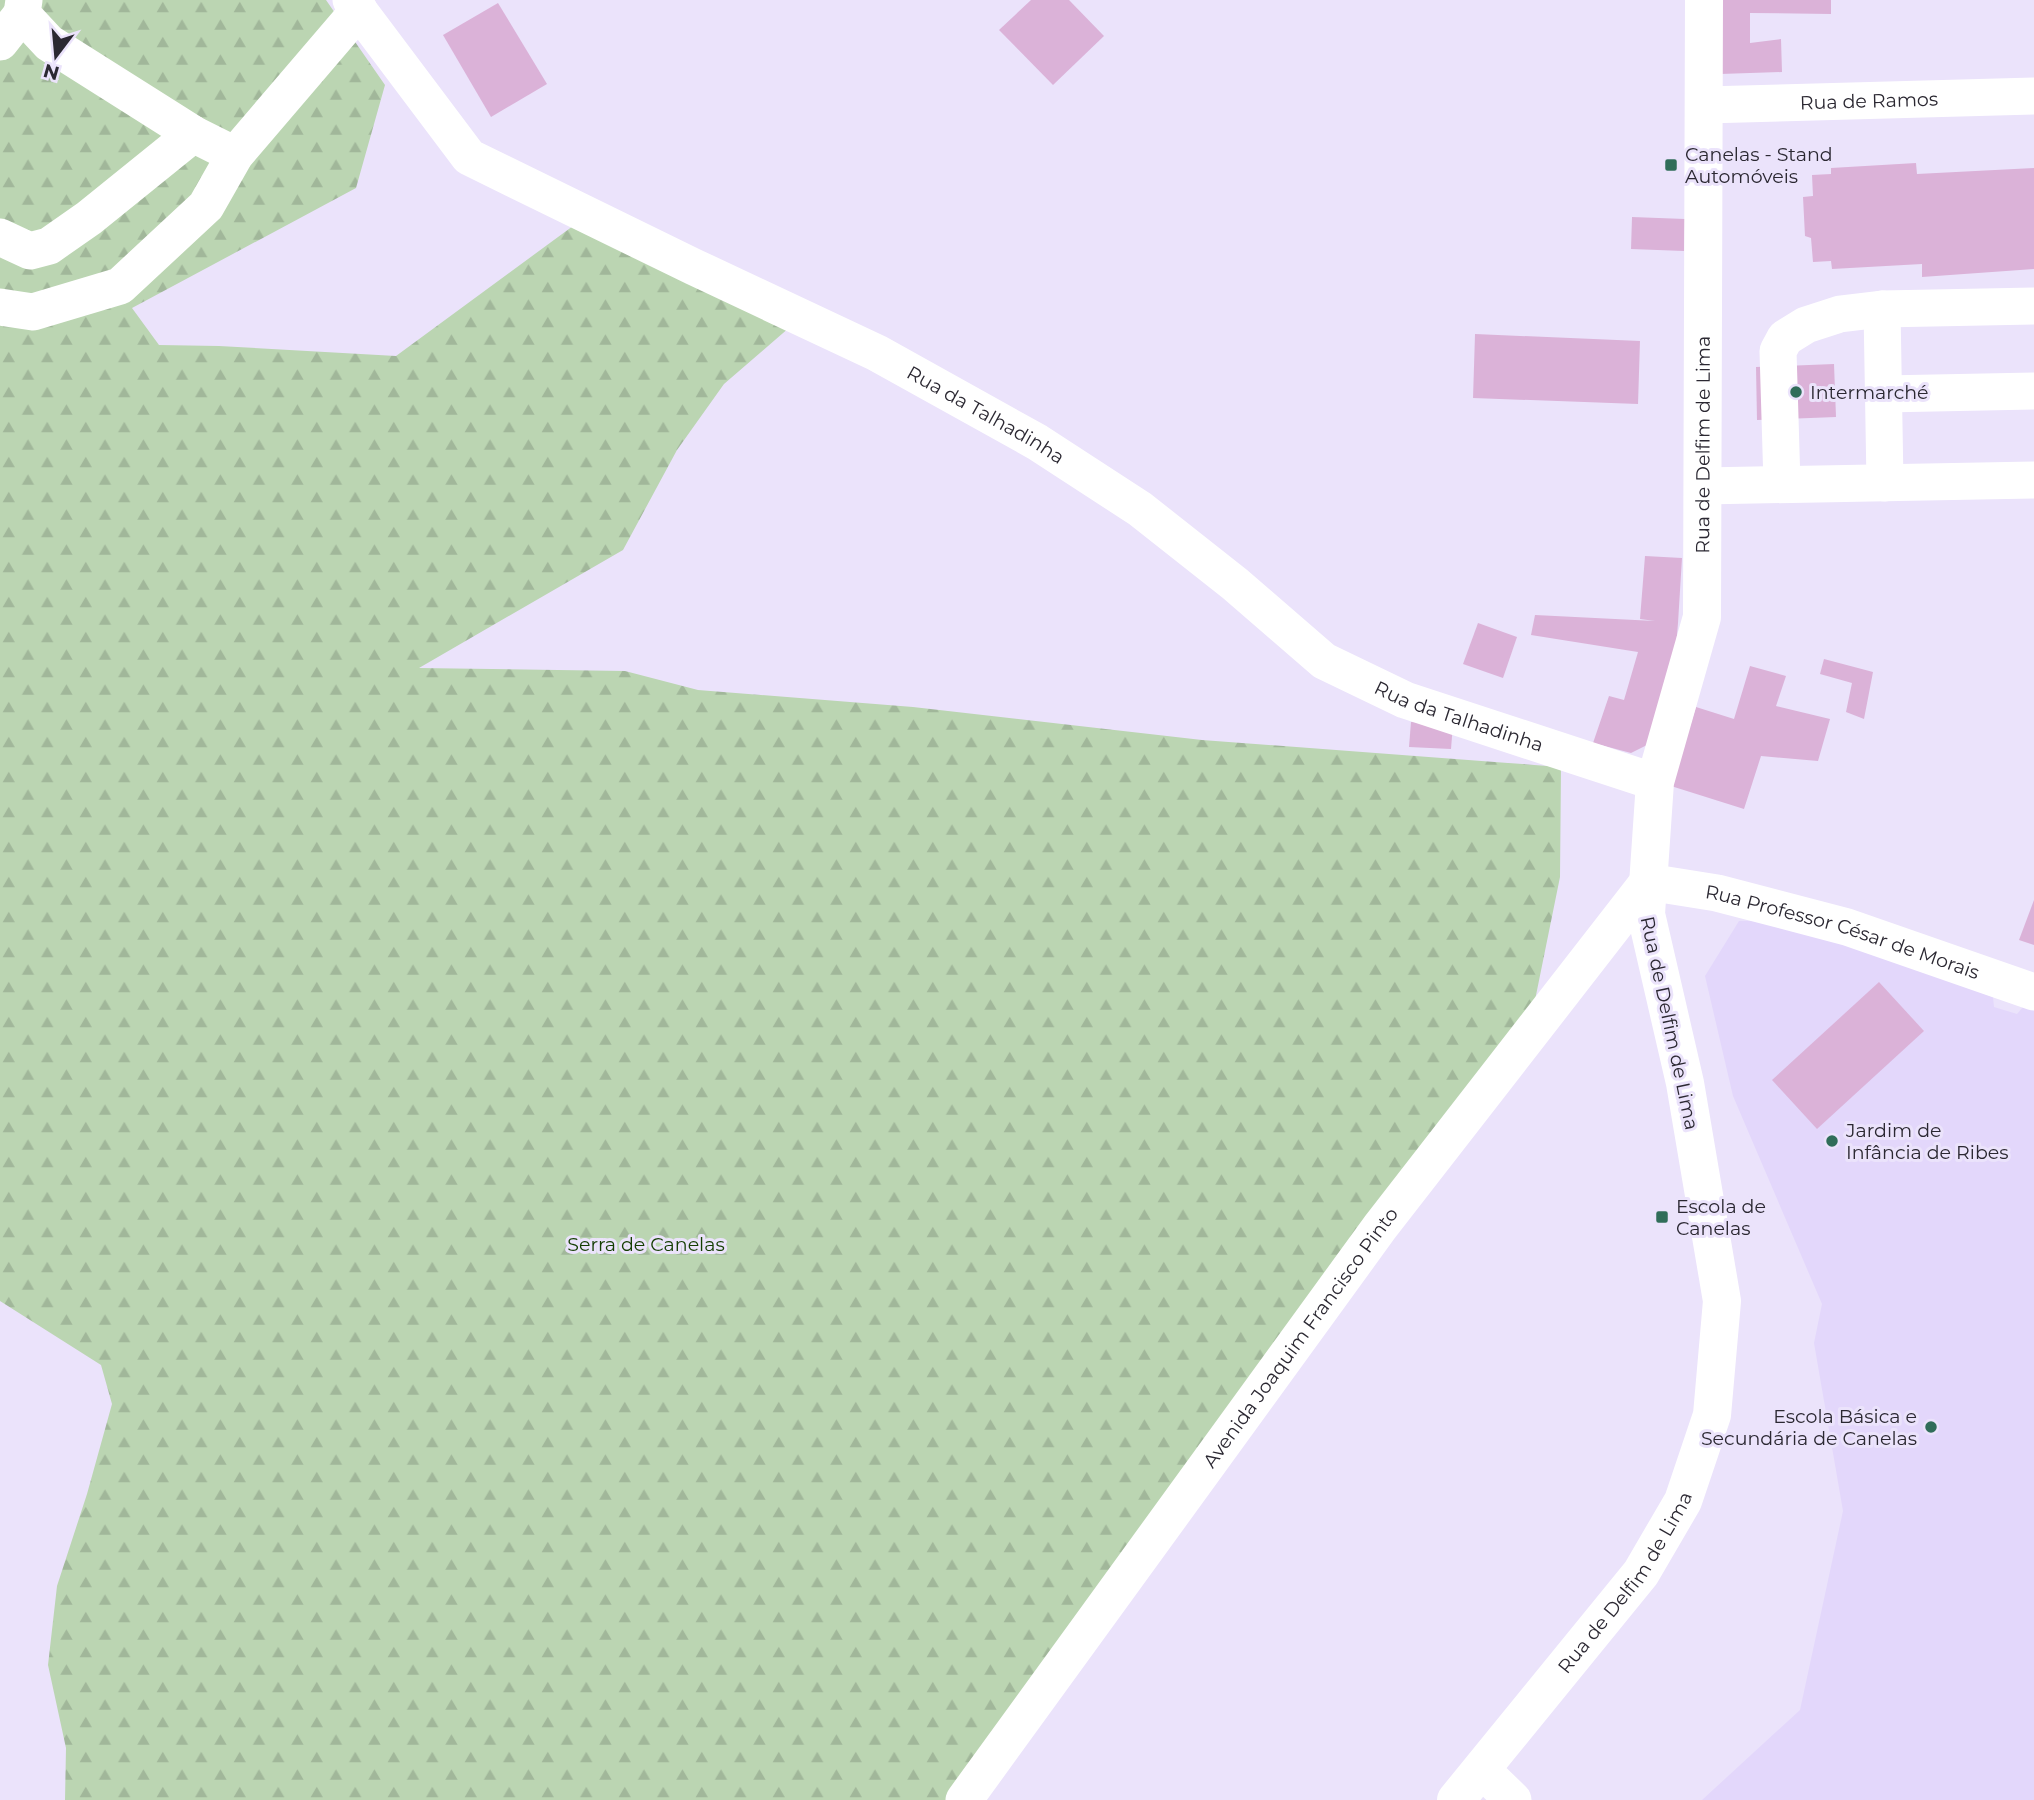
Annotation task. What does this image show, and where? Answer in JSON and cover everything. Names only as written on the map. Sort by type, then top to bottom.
[{"type":"main road","name":"Rua de Delfim de Lima","points":[[1456,1800],[1641,1573],[1684,1501],[1712,1415],[1722,1301],[1685,1083],[1646,914],[1655,782],[1702,617],[1704,0]]},
{"type":"street","points":[[0,307],[33,312],[120,286],[206,206],[235,155],[355,5]]},
{"type":"street","name":"Rua da Talhadinha","points":[[355,5],[469,157],[877,353],[1037,442],[1140,509],[1236,584],[1324,661],[1405,700],[1655,782]]},
{"type":"street","points":[[15,19],[193,134],[235,155]]},
{"type":"street","name":"Rua de Ramos","points":[[1705,105],[2034,96]]},
{"type":"street","points":[[0,237],[30,251],[49,246],[89,218],[193,134]]},
{"type":"street","points":[[1782,484],[1778,351],[1785,338],[1806,325],[1840,314],[1882,309],[2034,306]]},
{"type":"street","points":[[1882,309],[1885,483]]},
{"type":"street","points":[[1884,394],[2034,391]]},
{"type":"street","points":[[1703,486],[2034,480]]},
{"type":"street","name":"Rua Professor César de Morais","points":[[1648,881],[1717,892],[1847,927],[2034,992]]},
{"type":"street","name":"Avenida Joaquim Francisco Pinto","points":[[964,1800],[1380,1227],[1648,881]]},
{"type":"street","points":[[1482,1770],[1513,1800]]},
{"type":"shaded area","name":"Escola Básica e Secundária de Canelas","points":[[1790,920],[1993,997],[1994,1007],[2017,1014],[2023,1007],[2034,1010],[2034,1800],[1702,1800],[1800,1710],[1843,1511],[1814,1343],[1822,1304],[1733,1096],[1705,976],[1739,921]]},
{"type":"green space","name":"Serra de Canelas","points":[[0,0],[326,0],[385,85],[356,188],[132,308],[159,345],[396,356],[573,226],[790,327],[724,384],[677,450],[623,550],[419,668],[625,671],[698,690],[913,707],[1202,740],[1561,767],[1560,877],[1532,1015],[953,1800],[65,1800],[66,1748],[48,1665],[57,1586],[87,1494],[112,1404],[101,1365],[0,1301]]},
{"type":"building","points":[[1031,0],[1069,0],[1104,36],[1053,85],[999,30]]},
{"type":"building","points":[[1719,0],[1831,0],[1831,14],[1750,13],[1750,43],[1781,39],[1782,72],[1720,74]]},
{"type":"building","points":[[498,3],[547,84],[491,117],[443,35]]},
{"type":"building","points":[[1916,163],[1917,174],[2034,168],[2034,269],[1922,277],[1922,264],[1832,269],[1831,261],[1813,262],[1811,238],[1805,236],[1803,197],[1813,196],[1812,175],[1831,174],[1831,168]]},
{"type":"building","points":[[1632,217],[1685,219],[1684,251],[1631,249]]},
{"type":"building","points":[[1475,334],[1640,341],[1638,404],[1473,398]]},
{"type":"building","name":"Intermarché","points":[[1834,364],[1836,417],[1757,420],[1756,367]]},
{"type":"building","points":[[1645,556],[1682,558],[1678,623],[1675,659],[1647,745],[1631,753],[1593,743],[1609,696],[1624,700],[1638,652],[1531,635],[1535,615],[1655,621],[1640,619]]},
{"type":"building","points":[[1478,623],[1517,637],[1503,678],[1463,664]]},
{"type":"building","points":[[1824,659],[1873,672],[1864,719],[1846,712],[1852,683],[1820,674]]},
{"type":"building","points":[[1750,666],[1786,676],[1776,706],[1830,719],[1818,761],[1761,756],[1744,809],[1671,786],[1696,707],[1734,719]]},
{"type":"building","points":[[1411,722],[1453,724],[1451,749],[1409,747]]},
{"type":"building","points":[[2034,900],[2034,945],[2019,940]]},
{"type":"building","points":[[1879,982],[1924,1031],[1817,1129],[1772,1080]]},
{"type":"place","name":"Canelas - Stand Automóveis","points":[[1671,165]]},
{"type":"place","name":"Intermarché","points":[[1796,392]]},
{"type":"place","name":"Jardim de Infância de Ribes","points":[[1832,1141]]},
{"type":"place","name":"Escola de Canelas","points":[[1662,1217]]},
{"type":"place","name":"Escola Básica e Secundária de Canelas","points":[[1931,1427]]}]
